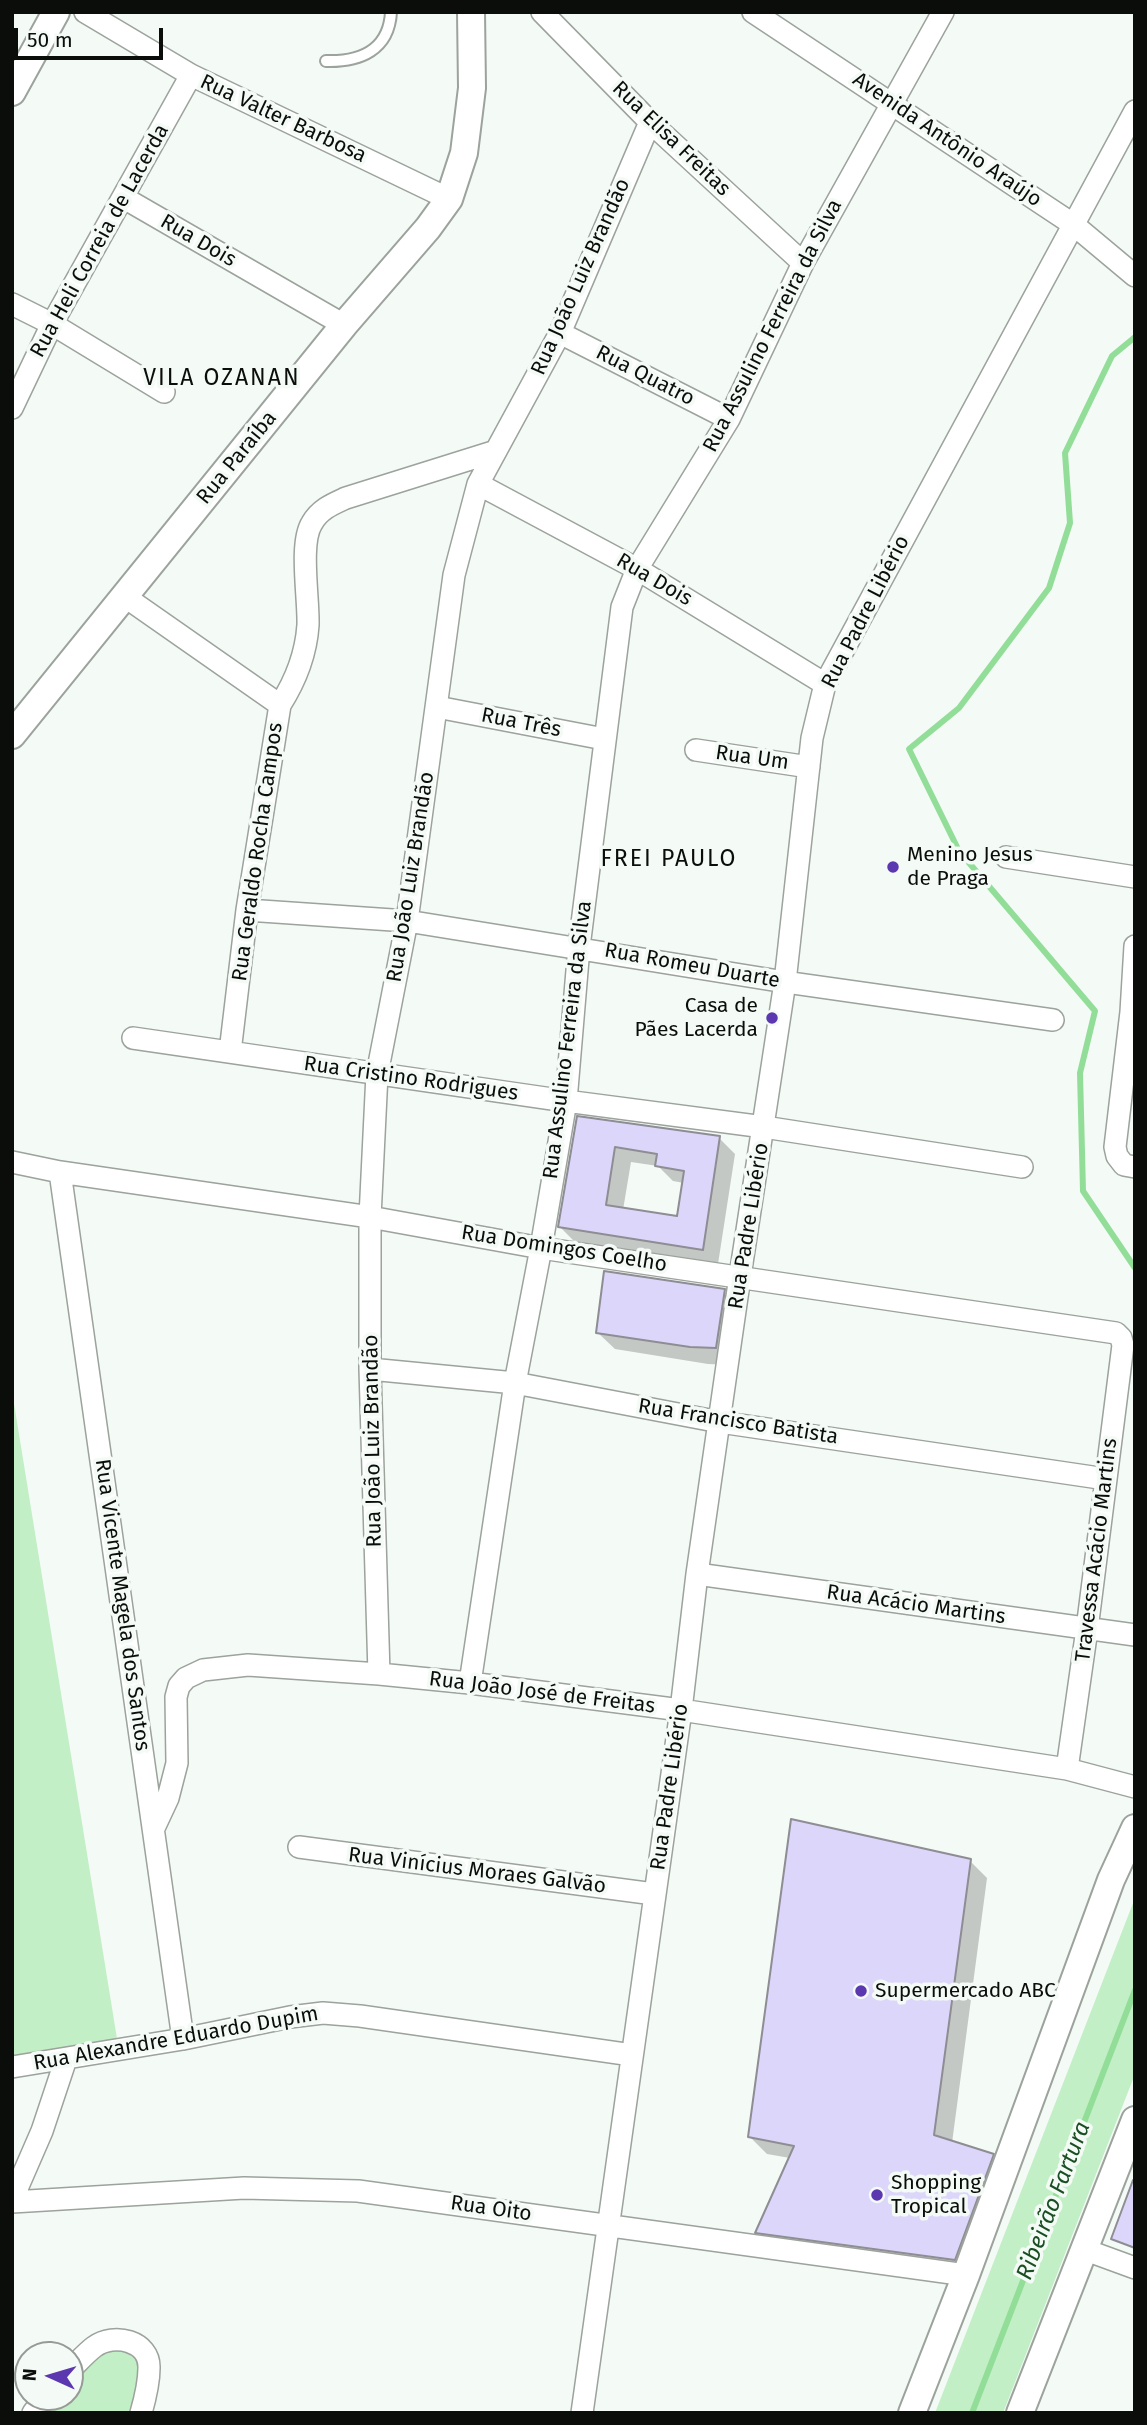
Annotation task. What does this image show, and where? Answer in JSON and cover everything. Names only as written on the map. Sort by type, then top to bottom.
[{"type":"street","points":[[12,92],[56,12]]},
{"type":"street","name":"Rua Valter Barbosa","points":[[85,12],[191,75],[449,198]]},
{"type":"street","name":"Rua Paraíba","points":[[12,735],[344,325],[428,228],[449,198],[464,153],[470,101],[471,12]]},
{"type":"street","name":"Rua Elisa Freitas","points":[[542,12],[650,122],[803,262]]},
{"type":"street","name":"Avenida Antônio Araújo","points":[[753,12],[1073,225],[1135,276]]},
{"type":"street","name":"Rua Assulino Ferreira da Silva","points":[[470,1683],[515,1382],[566,1101],[579,947],[622,607],[636,569],[729,419],[803,262],[943,12]]},
{"type":"street","name":"Rua Heli Correia de Lacerda","points":[[12,408],[52,324],[191,75]]},
{"type":"street","name":"Rua Padre Libério","points":[[582,2413],[681,1710],[697,1574],[785,982],[813,738],[825,684],[1135,111]]},
{"type":"street","name":"Rua João Luiz Brandão","points":[[379,1674],[370,1369],[370,1217],[377,1074],[407,921],[454,575],[478,484],[560,333],[650,122]]},
{"type":"street","name":"Rua Dois","points":[[124,198],[344,325]]},
{"type":"street","points":[[12,304],[52,324],[164,392]]},
{"type":"street","name":"Rua Quatro","points":[[560,333],[729,419]]},
{"type":"street","name":"Rua Geraldo Rocha Campos","points":[[230,1052],[247,910],[280,705],[302,662],[308,625],[306,544],[311,524],[325,507],[346,498],[496,451]]},
{"type":"street","name":"Rua Dois","points":[[478,484],[636,569],[825,684]]},
{"type":"street","points":[[124,596],[280,705]]},
{"type":"street","name":"Rua Três","points":[[437,707],[604,739]]},
{"type":"street","name":"Rua Um","points":[[696,750],[809,767]]},
{"type":"street","points":[[1006,857],[1135,877]]},
{"type":"street","name":"Rua Romeu Duarte","points":[[247,910],[407,921],[785,982],[1053,1020]]},
{"type":"street","points":[[1135,946],[1132,1020],[1115,1147],[1117,1156],[1124,1165],[1135,1167]]},
{"type":"street","name":"Rua Cristino Rodrigues","points":[[132,1038],[764,1127],[1022,1167]]},
{"type":"street","name":"Rua Domingos Coelho","points":[[12,1162],[60,1172],[370,1217],[541,1248],[1116,1333]]},
{"type":"street","name":"Rua Vicente Magela dos Santos","points":[[60,1172],[183,2039]]},
{"type":"street","name":"Travessa Acácio Martins","points":[[1067,1769],[1123,1345],[1116,1333]]},
{"type":"street","name":"Rua Francisco Batista","points":[[370,1369],[515,1382],[720,1422],[1106,1479]]},
{"type":"street","name":"Rua Acácio Martins","points":[[697,1574],[1135,1635]]},
{"type":"street","name":"Rua João José de Freitas","points":[[154,1828],[174,1783],[177,1763],[176,1697],[179,1686],[186,1678],[203,1670],[248,1665],[470,1683],[681,1710],[1067,1769],[1135,1787]]},
{"type":"street","points":[[912,2413],[966,2275],[1111,1880],[1135,1828]]},
{"type":"street","name":"Rua Vinícius Moraes Galvão","points":[[299,1847],[654,1894]]},
{"type":"street","name":"Rua Alexandre Eduardo Dupim","points":[[12,2067],[323,2013],[360,2016],[632,2056]]},
{"type":"street","points":[[12,2201],[42,2131],[66,2059]]},
{"type":"street","points":[[1020,2413],[1135,2120]]},
{"type":"street","name":"Rua Oito","points":[[12,2201],[244,2188],[358,2192],[966,2275]]},
{"type":"street","points":[[1083,2249],[1135,2268]]},
{"type":"street","points":[[84,2357],[95,2346],[108,2340],[124,2340],[140,2346],[148,2357],[149,2368],[141,2413]]},
{"type":"lane","points":[[326,61],[344,62],[360,58],[377,46],[386,34],[391,12]]},
{"type":"green space","points":[[12,1391],[118,2045],[12,2059]]},
{"type":"green space","points":[[1135,1898],[1135,2074],[1003,2413],[935,2413]]},
{"type":"green space","points":[[123,2341],[146,2364],[139,2413],[34,2413],[84,2411],[84,2364]]},
{"type":"building","points":[[577,1116],[720,1136],[703,1250],[558,1227]],"holes":[[[615,1147],[657,1154],[655,1166],[684,1171],[677,1216],[606,1205]]]},
{"type":"building","points":[[604,1271],[725,1289],[716,1348],[690,1347],[596,1333]]},
{"type":"building","name":"Supermercado ABC","points":[[791,1819],[971,1859],[934,2135],[994,2154],[955,2260],[755,2233],[794,2146],[748,2137]]},
{"type":"building","points":[[1135,2180],[1135,2248],[1111,2239]]},
{"type":"waterway","points":[[1135,337],[1112,356],[1065,453],[1070,523],[1049,588],[959,708],[909,749],[959,851],[1095,1011],[1080,1073],[1083,1191],[1135,1268]]},
{"type":"waterway","name":"Ribeirão Fartura","points":[[972,2413],[1135,1990]]},
{"type":"place","name":"Menino Jesus de Praga","points":[[893,867]]},
{"type":"place","name":"Casa de Pães Lacerda","points":[[772,1018]]},
{"type":"place","name":"Supermercado ABC","points":[[861,1991]]},
{"type":"place","name":"Shopping Tropical","points":[[877,2195]]},
{"type":"district","name":"VILA OZANAN","points":[[222,379]]},
{"type":"district","name":"FREI PAULO","points":[[669,860]]}]
